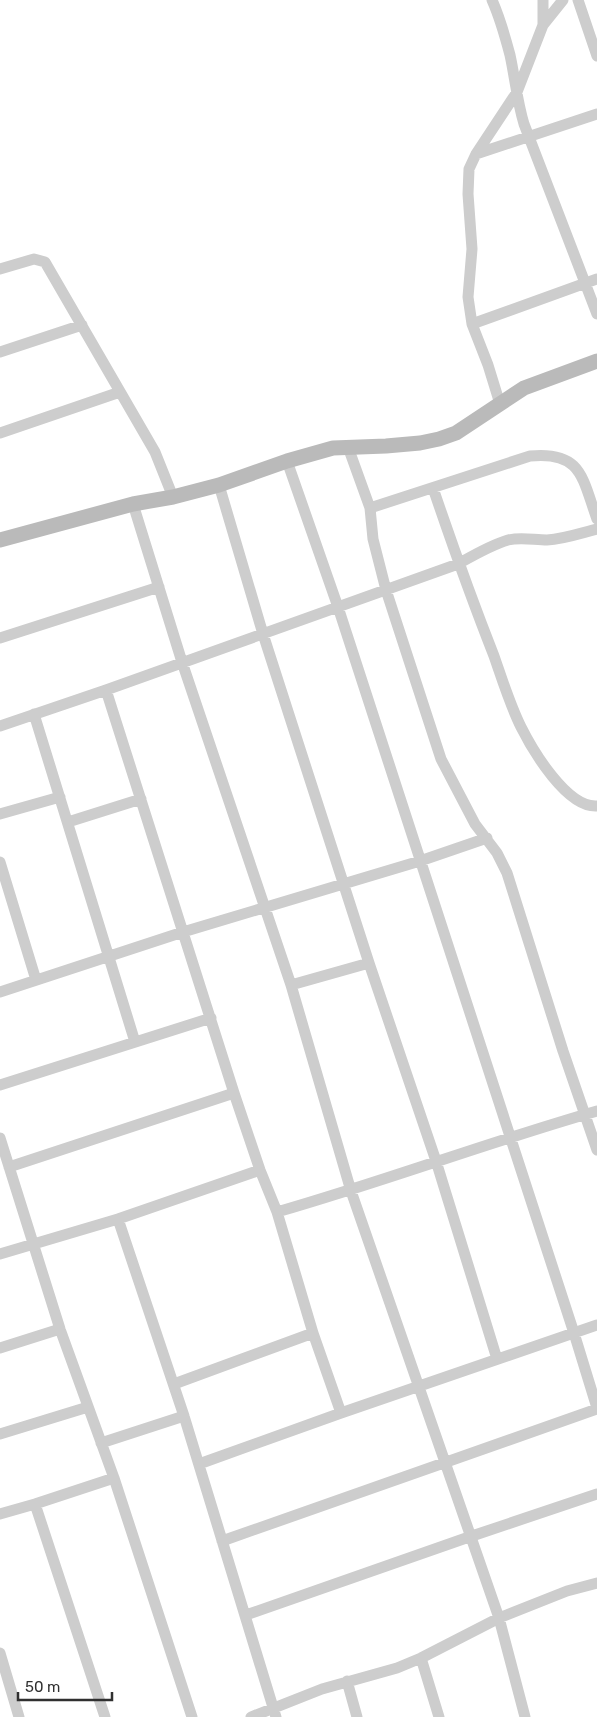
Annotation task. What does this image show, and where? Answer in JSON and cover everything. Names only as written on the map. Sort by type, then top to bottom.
[{"type":"street","points":[[492,0],[499,16],[510,55],[520,109],[529,136],[591,281],[597,314]]},
{"type":"street","points":[[543,0],[543,26]]},
{"type":"street","points":[[500,404],[488,365],[472,324],[468,297],[472,250],[468,194],[469,169],[476,154],[517,92],[543,26],[562,0]]},
{"type":"street","points":[[578,0],[597,56]]},
{"type":"street","points":[[476,154],[597,114]]},
{"type":"street","points":[[0,269],[34,259],[45,262],[155,452],[173,497]]},
{"type":"street","points":[[472,324],[591,281]]},
{"type":"street","points":[[0,352],[82,325]]},
{"type":"street","points":[[0,540],[133,504],[218,486],[287,461],[333,448],[386,446],[438,439],[456,433],[536,382],[597,361]]},
{"type":"street","points":[[0,433],[120,392]]},
{"type":"street","points":[[348,447],[370,508],[373,539],[386,590],[441,759],[475,824],[497,853],[507,873],[563,1051],[597,1150]]},
{"type":"street","points":[[370,508],[530,456],[545,454],[569,461],[576,467],[597,519]]},
{"type":"street","points":[[222,1540],[597,1408],[338,607],[287,461]]},
{"type":"street","points":[[218,486],[369,962],[436,1161],[497,1359]]},
{"type":"street","points":[[432,488],[458,564],[521,727],[551,776],[571,796],[591,807],[597,806]]},
{"type":"street","points":[[133,504],[182,662],[292,985],[351,1191],[469,1537],[499,1618],[525,1717]]},
{"type":"street","points":[[0,726],[458,564],[474,554],[506,540],[517,538],[547,540],[597,529]]},
{"type":"street","points":[[0,638],[159,587]]},
{"type":"street","points":[[106,690],[234,1093],[260,1170],[277,1212],[313,1334],[341,1413]]},
{"type":"street","points":[[34,714],[135,1042]]},
{"type":"street","points":[[0,814],[60,797]]},
{"type":"street","points":[[68,822],[141,799]]},
{"type":"street","points":[[0,992],[183,932],[420,862],[487,838]]},
{"type":"street","points":[[0,862],[5,896],[36,980]]},
{"type":"street","points":[[292,985],[369,962]]},
{"type":"street","points":[[0,1086],[211,1018]]},
{"type":"street","points":[[9,1167],[234,1093]]},
{"type":"street","points":[[277,1212],[351,1191],[436,1161],[597,1111]]},
{"type":"street","points":[[0,1138],[60,1329],[114,1478],[192,1717]]},
{"type":"street","points":[[0,1254],[118,1219],[260,1170]]},
{"type":"street","points":[[118,1219],[174,1384],[275,1712]]},
{"type":"street","points":[[199,1464],[597,1325]]},
{"type":"street","points":[[0,1348],[60,1329]]},
{"type":"street","points":[[174,1384],[313,1334]]},
{"type":"street","points":[[0,1434],[88,1407]]},
{"type":"street","points":[[101,1443],[184,1416]]},
{"type":"street","points":[[0,1514],[114,1478]]},
{"type":"street","points":[[246,1616],[597,1494]]},
{"type":"street","points":[[35,1504],[105,1717]]},
{"type":"street","points":[[251,1717],[275,1712],[322,1688],[397,1668],[421,1658],[499,1618],[567,1591],[597,1583]]},
{"type":"street","points":[[0,1653],[5,1692],[19,1717]]},
{"type":"street","points":[[421,1658],[439,1717]]},
{"type":"street","points":[[347,1681],[357,1717]]}]
